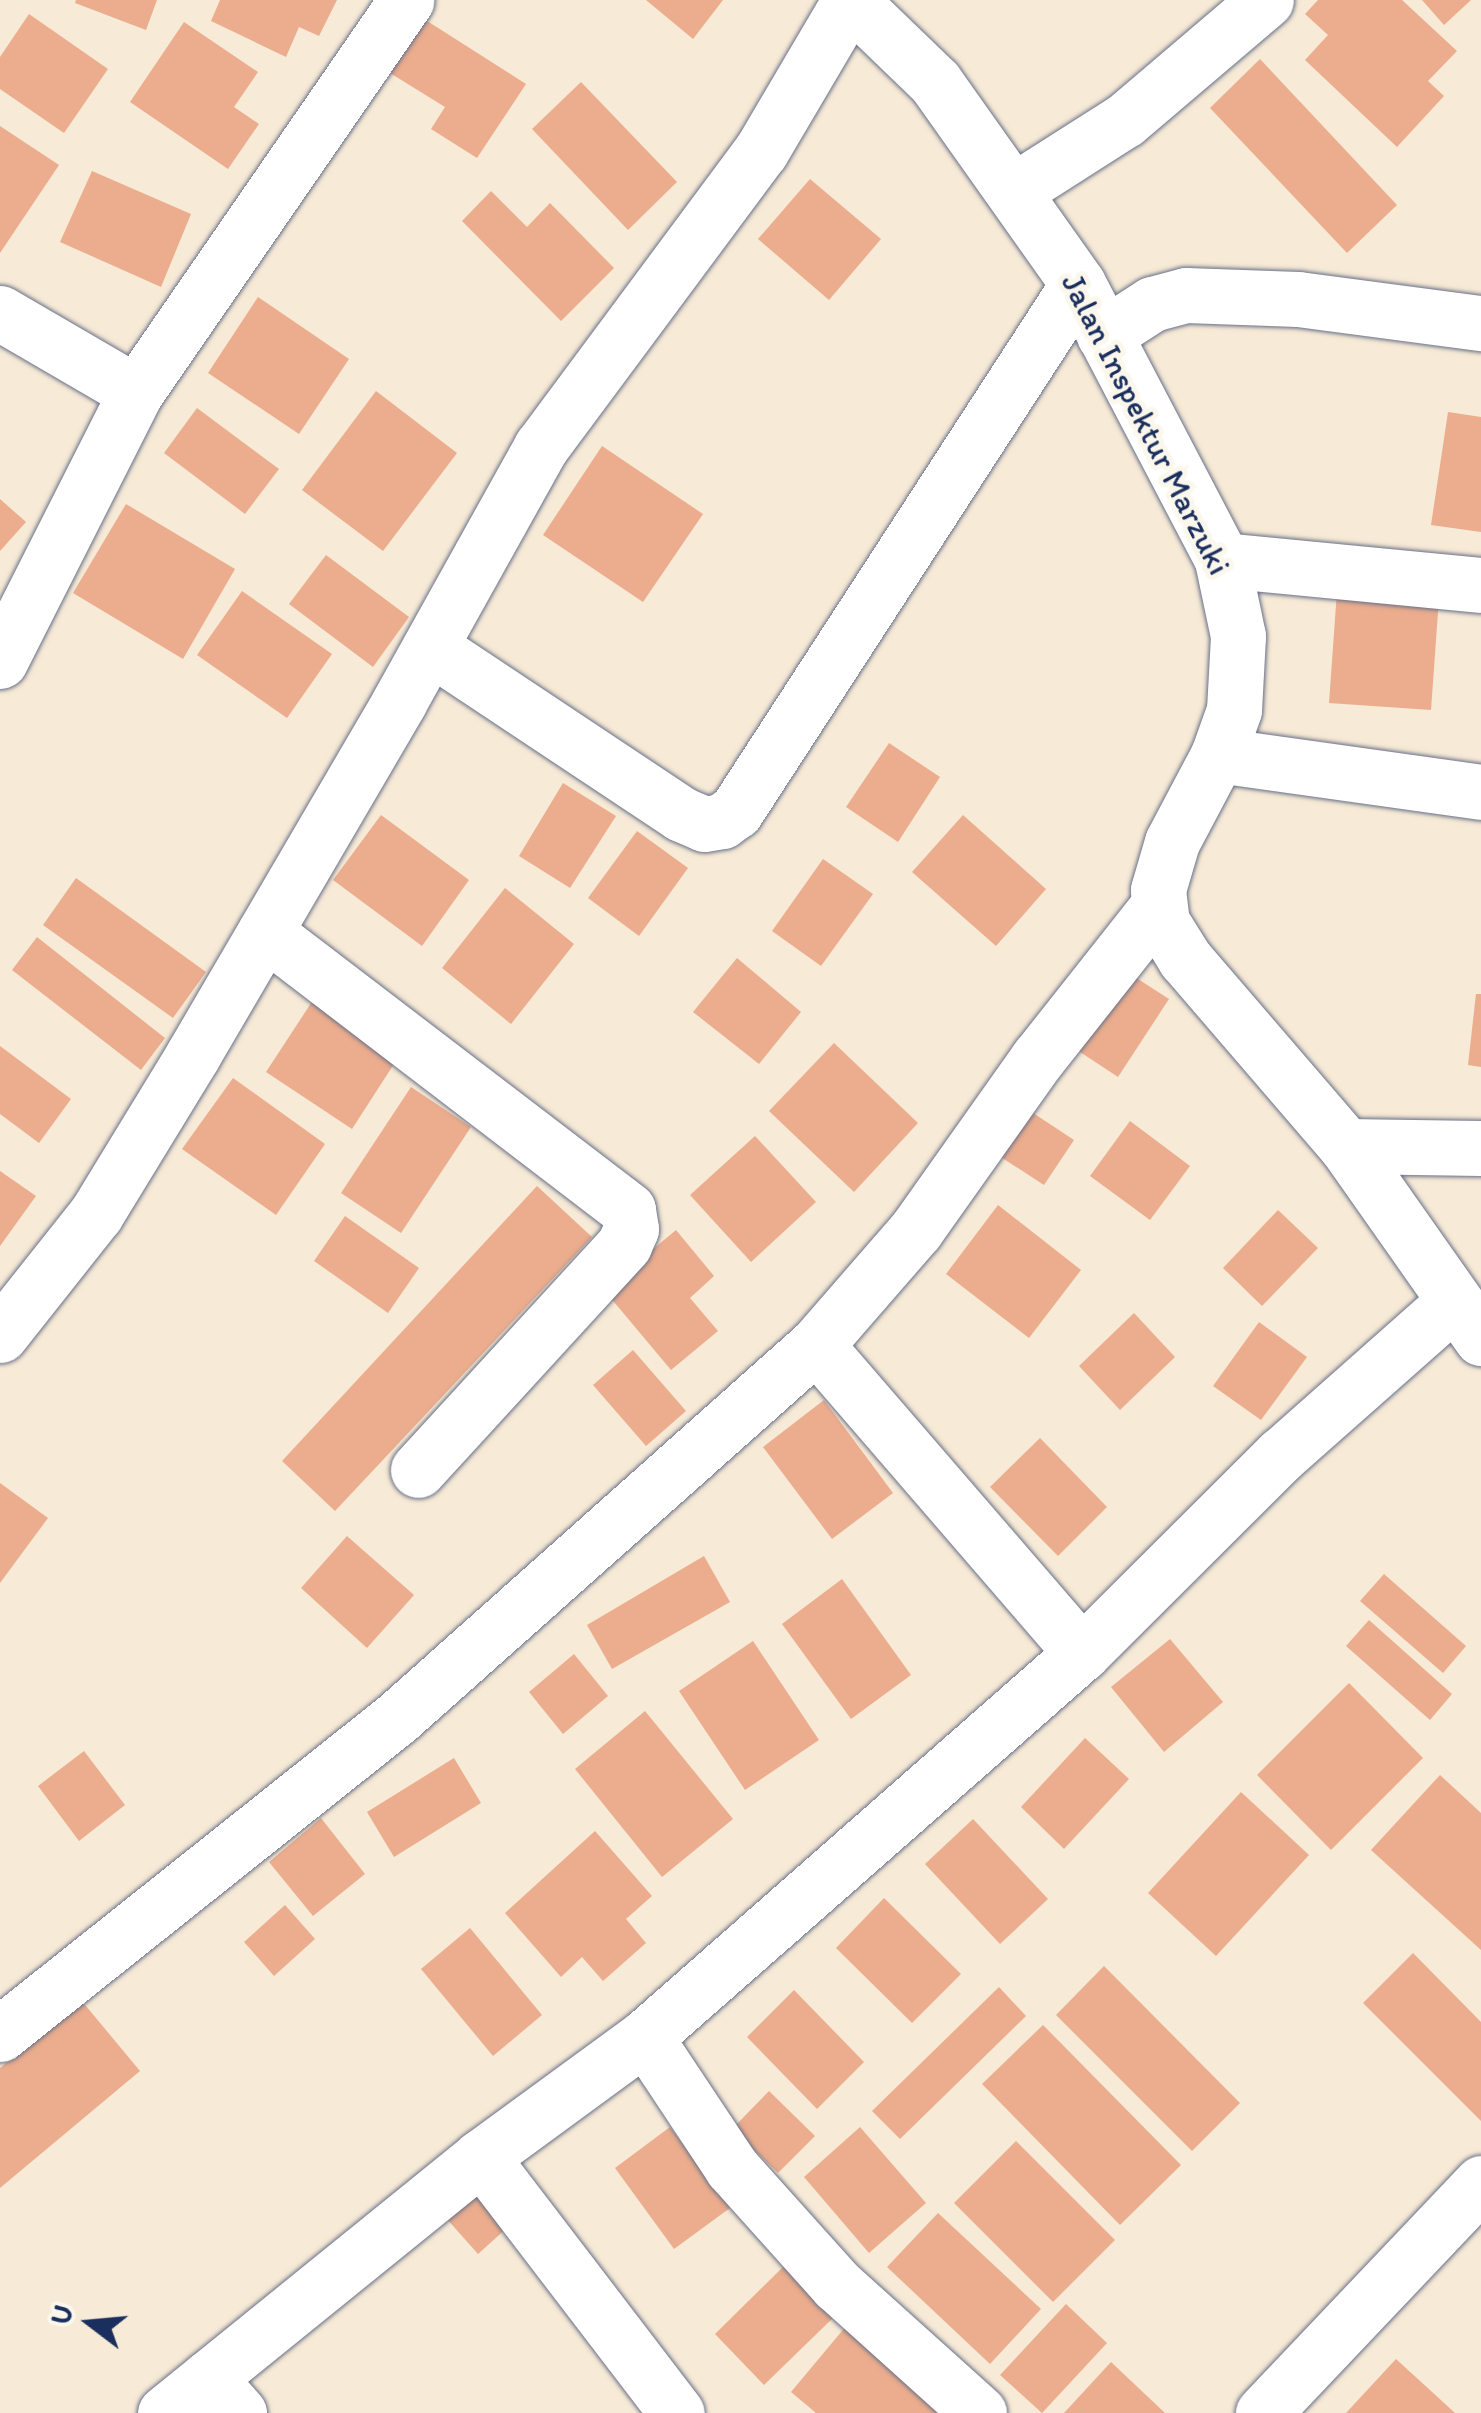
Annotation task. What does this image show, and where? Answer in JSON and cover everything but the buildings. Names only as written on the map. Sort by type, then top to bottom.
[{"type":"street","points":[[0,661],[136,392],[406,0]]},
{"type":"street","points":[[1015,190],[1126,120],[1266,0]]},
{"type":"street","points":[[0,1335],[96,1214],[266,932],[541,446],[761,151],[855,2]]},
{"type":"street","name":"Jalan Inspektur Marzuki","points":[[855,2],[934,82],[1015,190],[1078,284],[1222,560],[1238,636],[1239,675],[1234,710],[1218,756],[1172,842],[1158,906]]},
{"type":"street","points":[[430,646],[681,814],[704,824],[722,821],[736,811],[1078,284]]},
{"type":"street","points":[[1104,335],[1152,304],[1186,295],[1298,300],[1481,323]]},
{"type":"street","points":[[0,313],[136,392]]},
{"type":"street","points":[[1222,560],[1481,585]]},
{"type":"street","points":[[1218,756],[1481,792]]},
{"type":"street","points":[[165,2413],[224,2396],[481,2157],[644,2037],[1082,1652],[1281,1455],[1467,1320],[1346,1146],[1186,959],[1162,922],[1158,906]]},
{"type":"street","points":[[0,2034],[396,1718],[816,1345],[916,1230],[1038,1058],[1158,906]]},
{"type":"street","points":[[266,932],[628,1210],[631,1228],[624,1245],[418,1470]]},
{"type":"street","points":[[1346,1146],[1481,1148]]},
{"type":"street","points":[[816,1345],[1082,1652]]},
{"type":"street","points":[[644,2037],[732,2168],[837,2285],[979,2413]]},
{"type":"street","points":[[481,2157],[676,2413]]},
{"type":"street","points":[[1263,2413],[1481,2183]]}]
